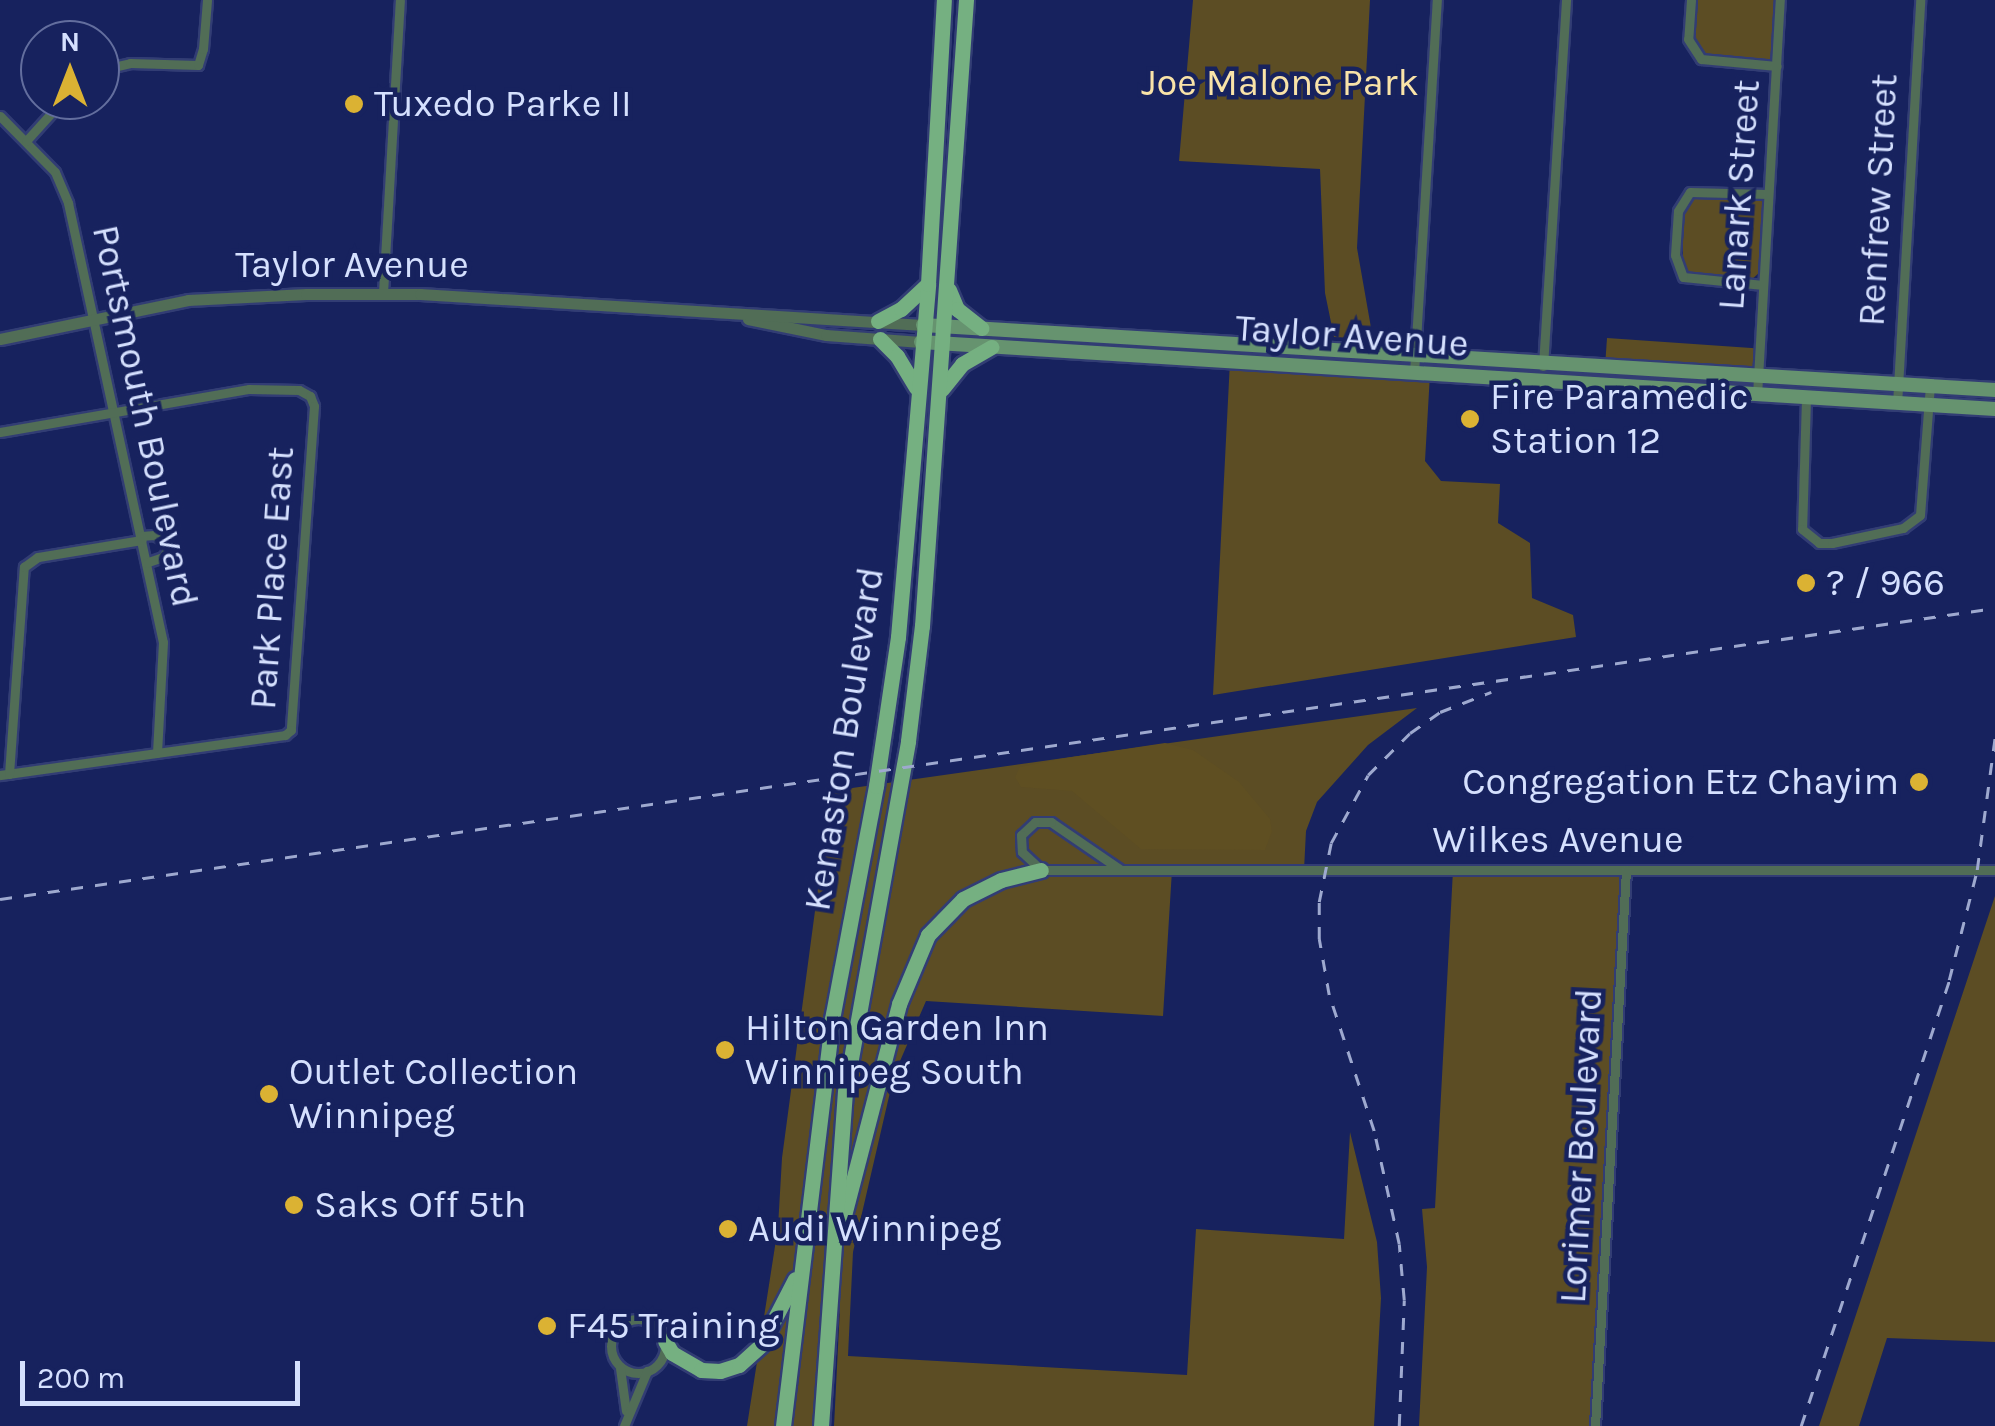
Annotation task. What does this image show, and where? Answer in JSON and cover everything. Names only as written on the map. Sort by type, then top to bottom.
[{"type":"main road","name":"Kenaston Boulevard","points":[[782,1426],[832,1019],[892,693],[928,284],[944,0]]},
{"type":"main road","name":"Kenaston Boulevard","points":[[821,1426],[852,1029],[915,690],[948,286],[966,0]]},
{"type":"main road","points":[[878,321],[901,309],[928,284]]},
{"type":"main road","points":[[948,286],[957,309],[981,328]]},
{"type":"main road","name":"Taylor Avenue","points":[[923,325],[944,335],[992,347],[1995,409]]},
{"type":"main road","name":"Taylor Avenue","points":[[922,342],[981,328],[1995,390]]},
{"type":"main road","points":[[880,339],[898,356],[916,388]]},
{"type":"main road","points":[[940,393],[962,364],[992,347]]},
{"type":"main road","points":[[830,1286],[847,1196],[899,1004],[928,935],[963,899],[1001,880],[1040,870]]},
{"type":"main road","points":[[665,1341],[672,1353],[700,1370],[720,1372],[739,1365],[761,1345],[800,1266]]},
{"type":"street","points":[[120,65],[198,65],[204,49],[207,0]]},
{"type":"street","points":[[383,293],[400,0]]},
{"type":"street","points":[[1414,373],[1437,0]]},
{"type":"street","points":[[1540,381],[1566,0]]},
{"type":"street","points":[[1691,0],[1688,40],[1701,59],[1777,66]]},
{"type":"street","name":"Lanark Street","points":[[1757,394],[1780,0]]},
{"type":"street","name":"Renfrew Street","points":[[1896,404],[1920,0]]},
{"type":"street","name":"Portsmouth Boulevard","points":[[0,116],[55,172],[64,190],[163,642],[157,753]]},
{"type":"street","points":[[26,140],[44,120]]},
{"type":"street","points":[[1763,285],[1683,277],[1675,254],[1678,211],[1690,192],[1768,194]]},
{"type":"street","name":"Taylor Avenue","points":[[0,339],[188,300],[383,293],[923,325]]},
{"type":"street","name":"Taylor Avenue","points":[[707,310],[826,335],[922,342]]},
{"type":"street","points":[[1806,398],[1800,520],[1802,529],[1819,544],[1903,528],[1920,515],[1930,386]]},
{"type":"street","name":"Park Place East","points":[[4,775],[285,735],[292,730],[314,406],[310,396],[298,390],[249,388],[112,412]]},
{"type":"street","points":[[0,432],[112,412]]},
{"type":"street","points":[[4,775],[24,566],[38,557],[154,535],[164,540],[164,557],[146,563]]},
{"type":"street","points":[[1040,870],[1026,856],[1021,843],[1030,825],[1042,821],[1121,870]]},
{"type":"street","name":"Wilkes Avenue","points":[[1040,870],[1995,870]]},
{"type":"street","name":"Lorimer Boulevard","points":[[1596,1426],[1626,870]]},
{"type":"street","points":[[624,1426],[620,1368],[611,1346],[624,1323],[650,1322],[665,1341],[661,1360],[648,1371],[626,1414]]},
{"type":"street","points":[[620,1368],[648,1371]]},
{"type":"green space","name":"Joe Malone Park","points":[[1193,0],[1370,0],[1357,248],[1373,339],[1334,337],[1325,293],[1320,169],[1179,161]]},
{"type":"green space","points":[[1691,0],[1780,0],[1777,66],[1711,61],[1690,47]]},
{"type":"green space","points":[[1701,193],[1756,197],[1763,202],[1759,273],[1751,280],[1695,276],[1683,267],[1683,211],[1689,199]]},
{"type":"green space","points":[[1607,338],[1759,349],[1757,377],[1605,366]]},
{"type":"green space","points":[[1230,361],[1430,374],[1425,461],[1441,481],[1500,484],[1498,523],[1530,543],[1532,598],[1573,615],[1576,637],[1213,695]]},
{"type":"green space","points":[[1556,368],[1746,381],[1750,385],[1553,375]]},
{"type":"green space","points":[[1417,708],[1368,745],[1317,802],[1306,831],[1304,870],[1172,870],[1163,1016],[926,1001],[894,1075],[853,1252],[848,1356],[1187,1375],[1196,1229],[1344,1239],[1350,1132],[1377,1242],[1381,1298],[1374,1426],[834,1426],[840,1307],[825,1426],[747,1426],[778,1227],[782,1158],[831,791]]},
{"type":"green space","points":[[1453,870],[1626,870],[1595,1426],[1419,1426],[1427,1267],[1422,1209],[1435,1208]]},
{"type":"green space","points":[[1995,896],[1995,1342],[1887,1338],[1859,1426],[1819,1426]]},
{"type":"shaded area","points":[[1165,743],[1193,750],[1239,782],[1270,819],[1272,831],[1265,850],[1141,849],[1072,791],[1021,787],[1015,777],[1020,767]]},
{"type":"railway","points":[[0,899],[1995,608]]},
{"type":"railway","points":[[1399,1426],[1404,1300],[1399,1244],[1374,1131],[1329,995],[1319,939],[1319,902],[1331,843],[1368,775],[1410,733],[1440,712],[1491,692]]},
{"type":"railway","points":[[1801,1426],[1949,980],[1977,870],[1995,737]]},
{"type":"place","name":"Tuxedo Parke II","points":[[354,104]]},
{"type":"place","name":"Fire Paramedic Station 12","points":[[1470,419]]},
{"type":"place","name":"? / 966","points":[[1806,583]]},
{"type":"place","name":"Congregation Etz Chayim","points":[[1919,782]]},
{"type":"place","name":"Hilton Garden Inn Winnipeg South","points":[[725,1050]]},
{"type":"place","name":"Outlet Collection Winnipeg","points":[[269,1094]]},
{"type":"place","name":"Saks Off 5th","points":[[294,1205]]},
{"type":"place","name":"Audi Winnipeg","points":[[728,1229]]},
{"type":"place","name":"F45 Training","points":[[547,1326]]}]
